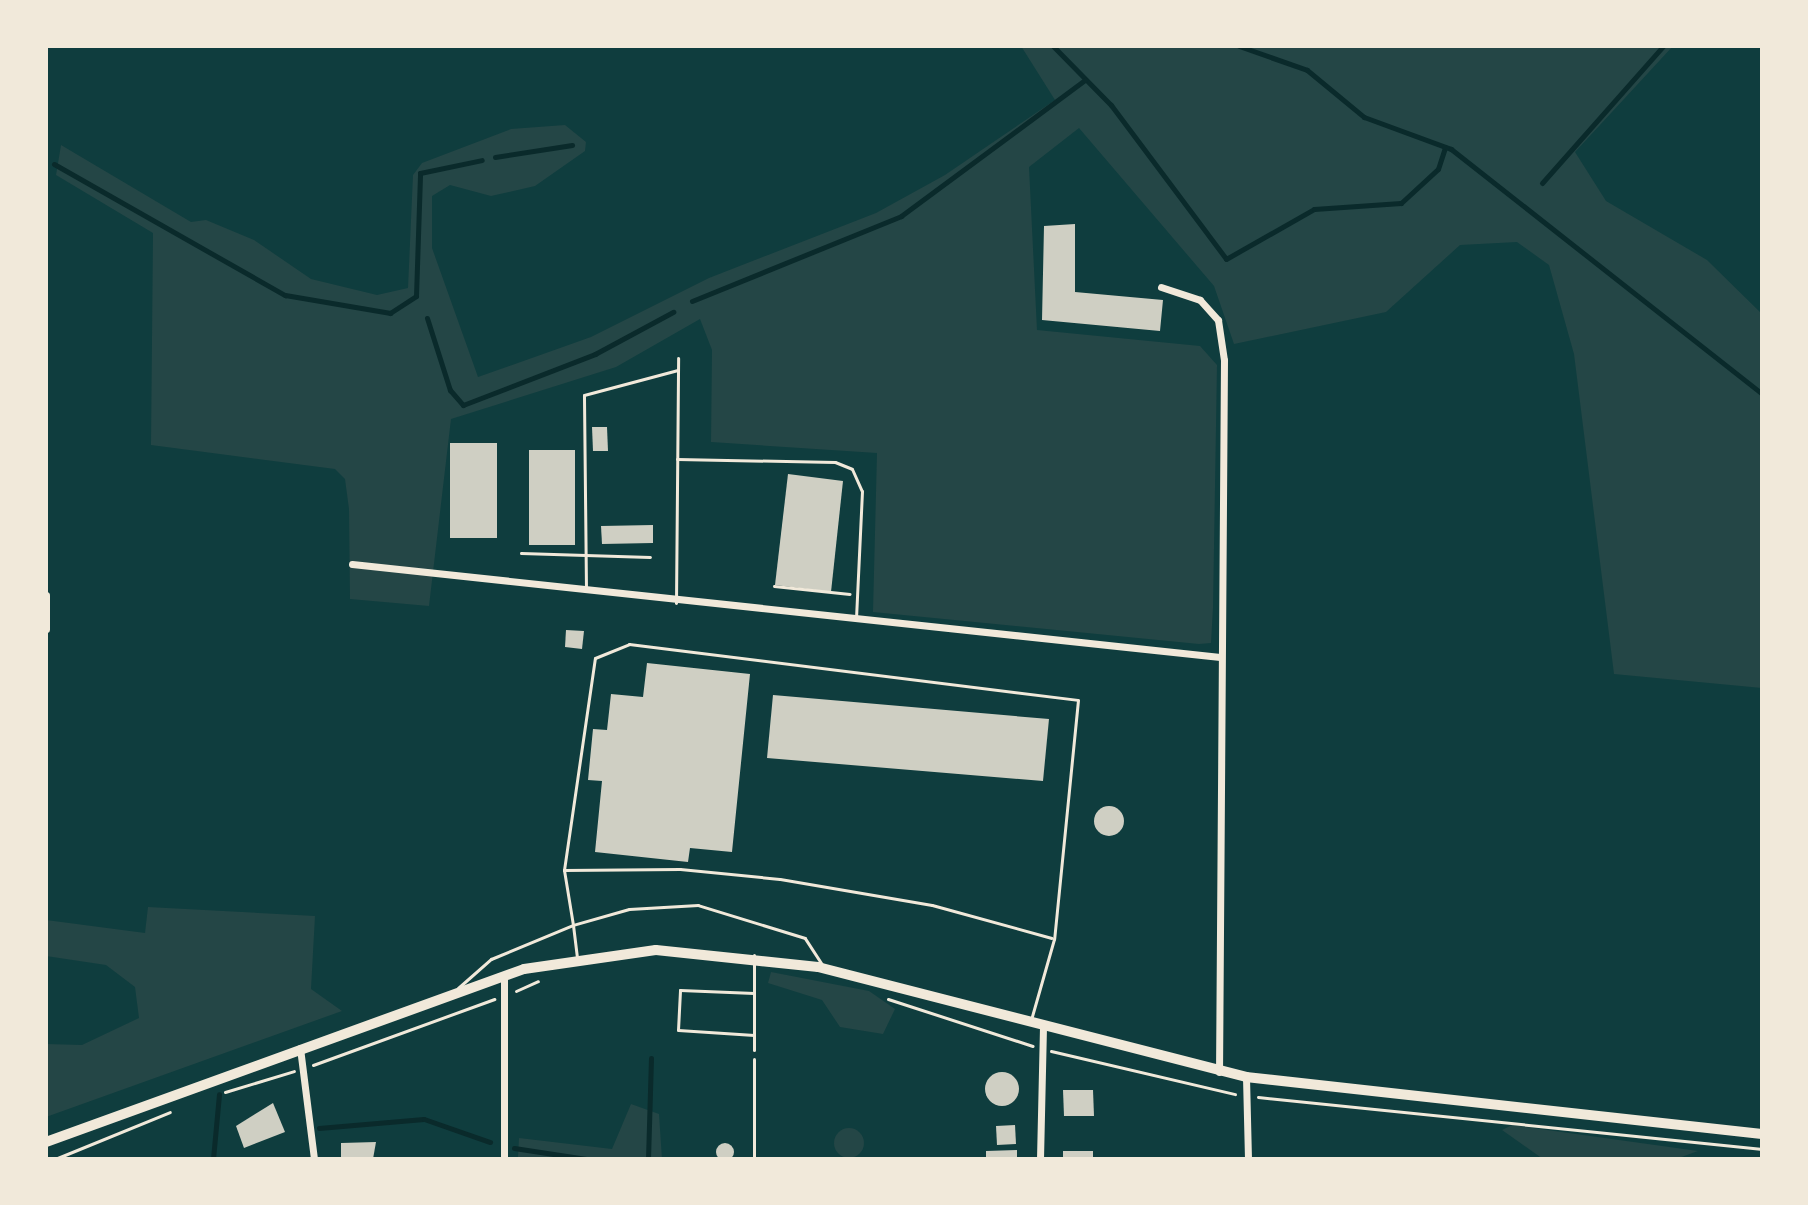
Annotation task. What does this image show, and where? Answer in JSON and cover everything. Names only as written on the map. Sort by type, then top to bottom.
[{"type":"main road","points":[[46,1142],[456,990],[577,957],[656,950],[754,955],[825,969],[1246,1077],[1762,1134]]},
{"type":"street","points":[[1161,287],[1209,310],[1224,360],[1219,1072]]},
{"type":"street","points":[[352,564],[676,603],[1220,657]]},
{"type":"street","points":[[46,595],[46,629]]},
{"type":"street","points":[[504,975],[504,1159]]},
{"type":"street","points":[[1040,1159],[1043,1027]]},
{"type":"street","points":[[300,1048],[307,1067],[314,1159]]},
{"type":"street","points":[[1246,1077],[1248,1159]]},
{"type":"lane","points":[[676,603],[678,358]]},
{"type":"lane","points":[[586,593],[584,395],[678,370]]},
{"type":"lane","points":[[677,459],[835,462],[852,469],[862,491],[856,620]]},
{"type":"lane","points":[[521,553],[650,557]]},
{"type":"lane","points":[[577,957],[564,870],[595,658],[629,644],[1078,700],[1054,939],[1030,1024]]},
{"type":"lane","points":[[564,870],[680,869],[780,879],[932,905],[1054,939]]},
{"type":"lane","points":[[456,990],[491,959],[573,925],[644,907],[698,905],[805,938],[825,969]]},
{"type":"lane","points":[[754,955],[754,1050]]},
{"type":"lane","points":[[754,993],[680,990],[678,1030],[754,1035]]},
{"type":"path","points":[[774,586],[855,595]]},
{"type":"path","points":[[217,1093],[307,1067],[506,995]]},
{"type":"path","points":[[754,1050],[754,1159]]},
{"type":"path","points":[[55,1159],[177,1109]]},
{"type":"shaded area","points":[[1021,46],[1673,46],[1575,152],[1606,201],[1707,260],[1762,314],[1762,688],[1614,674],[1574,354],[1549,265],[1517,242],[1460,245],[1386,312],[1234,344],[1214,286],[1079,128],[1029,167],[1037,330],[1200,346],[1217,365],[1211,643],[1199,644],[873,612],[877,453],[711,442],[712,350],[700,319],[616,367],[451,419],[429,606],[350,599],[349,509],[345,479],[335,469],[151,445],[153,233],[56,175],[61,145],[191,222],[206,220],[254,240],[311,279],[377,295],[408,288],[413,175],[422,163],[511,129],[565,125],[586,142],[585,151],[535,186],[491,196],[450,185],[432,196],[432,248],[478,377],[591,337],[709,278],[876,213],[945,175],[1055,100]]},
{"type":"shaded area","points":[[148,907],[315,916],[311,989],[342,1011],[46,1117],[46,1044],[82,1045],[139,1018],[135,987],[106,965],[46,956],[46,920],[145,933]]},
{"type":"shaded area","points":[[771,972],[869,991],[895,1009],[883,1034],[840,1027],[822,1000],[768,983]]},
{"type":"shaded area","points":[[631,1104],[659,1114],[662,1159],[518,1157],[519,1138],[612,1149]]},
{"type":"shaded area","points":[[1512,1125],[1698,1151],[1676,1159],[1543,1159],[1502,1130]]},
{"type":"shaded area","points":[[849,1128],[860,1132],[864,1143],[860,1154],[849,1158],[838,1154],[834,1143],[838,1132]]},
{"type":"building","points":[[1075,224],[1075,292],[1163,300],[1160,331],[1042,320],[1044,226]]},
{"type":"building","points":[[592,427],[607,427],[608,451],[593,451]]},
{"type":"building","points":[[450,443],[497,443],[497,538],[450,538]]},
{"type":"building","points":[[529,450],[575,450],[575,545],[529,545]]},
{"type":"building","points":[[788,474],[843,481],[831,592],[775,585]]},
{"type":"building","points":[[653,525],[653,543],[602,544],[601,526]]},
{"type":"building","points":[[566,630],[584,631],[582,649],[565,647]]},
{"type":"building","points":[[647,663],[750,674],[732,852],[690,848],[688,862],[595,852],[602,781],[588,780],[593,729],[607,730],[611,694],[643,697]]},
{"type":"building","points":[[773,695],[1049,719],[1043,781],[767,758]]},
{"type":"building","points":[[1109,806],[1119,811],[1124,821],[1119,831],[1109,836],[1099,831],[1094,821],[1099,811]]},
{"type":"building","points":[[1002,1072],[1014,1077],[1019,1089],[1014,1101],[1002,1106],[990,1101],[985,1089],[990,1077]]},
{"type":"building","points":[[1063,1090],[1093,1090],[1094,1116],[1064,1116]]},
{"type":"building","points":[[273,1103],[285,1132],[244,1148],[236,1126]]},
{"type":"building","points":[[1015,1125],[1016,1144],[997,1145],[996,1126]]},
{"type":"building","points":[[376,1142],[373,1159],[341,1157],[341,1143]]},
{"type":"building","points":[[721,1143],[729,1143],[734,1152],[732,1159],[721,1161],[716,1156],[716,1148]]},
{"type":"building","points":[[1017,1150],[1017,1159],[986,1159],[986,1151]]},
{"type":"building","points":[[1063,1151],[1093,1151],[1093,1159],[1063,1159]]},
{"type":"waterway","points":[[1053,46],[1111,105],[1226,259],[1314,209],[1401,203],[1438,169],[1445,147]]},
{"type":"waterway","points":[[1239,46],[1307,70],[1364,117],[1451,149],[1762,394]]},
{"type":"waterway","points":[[1542,183],[1663,46]]},
{"type":"waterway","points":[[692,301],[901,216],[1085,80]]},
{"type":"waterway","points":[[495,157],[572,145]]},
{"type":"waterway","points":[[54,164],[285,295],[390,313],[416,296],[420,173],[482,160]]},
{"type":"waterway","points":[[427,318],[450,390],[463,405],[595,354],[673,312]]},
{"type":"waterway","points":[[648,1159],[651,1058]]},
{"type":"waterway","points":[[213,1159],[219,1094]]},
{"type":"waterway","points":[[319,1128],[424,1119],[490,1142]]},
{"type":"waterway","points":[[514,1148],[586,1159]]}]
